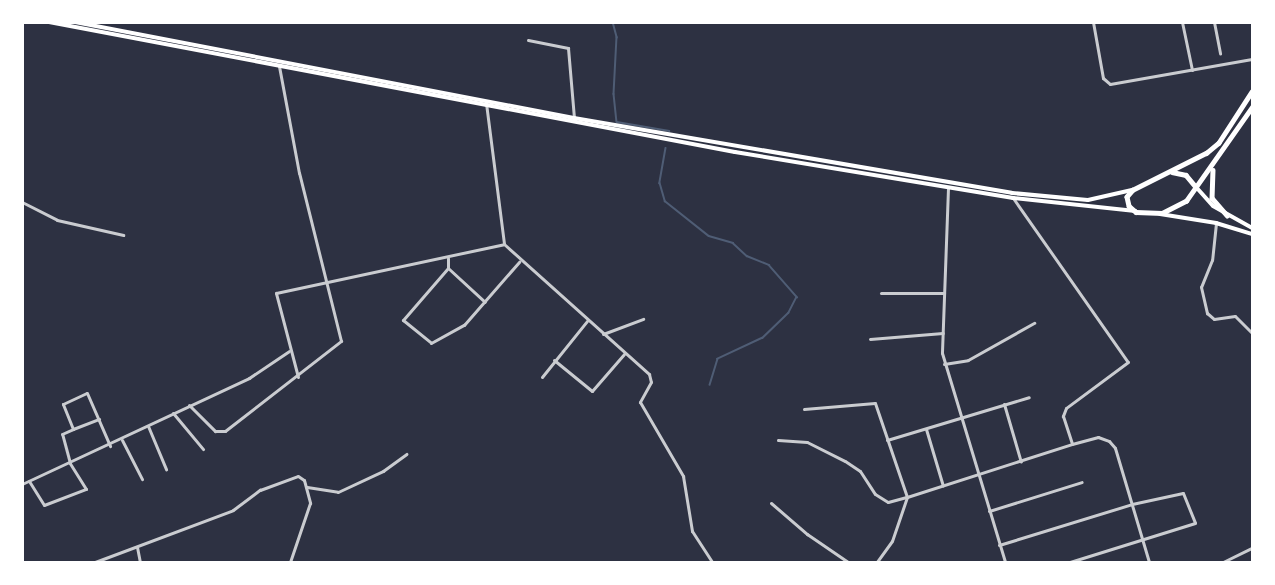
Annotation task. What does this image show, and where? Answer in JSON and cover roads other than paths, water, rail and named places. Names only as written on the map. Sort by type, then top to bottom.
[{"type":"highway","points":[[1252,92],[1219,143],[1170,173],[1133,190],[1127,201],[1136,212],[1153,213],[1179,206],[1214,167],[1252,107]]},
{"type":"highway","points":[[1214,167],[1209,188],[1218,208],[1227,214]]},
{"type":"highway","points":[[1170,173],[1186,175],[1196,187]]},
{"type":"main road","points":[[49,22],[948,188],[1136,212]]},
{"type":"main road","points":[[75,22],[486,103],[1051,198],[1096,200],[1133,190]]},
{"type":"main road","points":[[1196,187],[1206,201],[1252,228]]},
{"type":"main road","points":[[1153,213],[1216,223],[1252,234]]},
{"type":"street","points":[[1093,22],[1103,78],[1107,83],[1252,59]]},
{"type":"street","points":[[1182,22],[1192,70]]},
{"type":"street","points":[[1214,22],[1220,53]]},
{"type":"street","points":[[528,40],[568,48],[574,117]]},
{"type":"street","points":[[189,405],[220,433],[298,377],[341,341],[299,173],[279,66]]},
{"type":"street","points":[[486,103],[504,244],[519,262],[651,377],[640,402],[683,476],[692,531],[712,562]]},
{"type":"street","points":[[948,188],[944,364],[958,418],[1005,562]]},
{"type":"street","points":[[1013,198],[1128,362],[1066,408],[1062,416],[1072,444]]},
{"type":"street","points":[[22,202],[57,220],[123,235]]},
{"type":"street","points":[[1216,223],[1212,260],[1201,287],[1207,313],[1214,319],[1235,316],[1252,333]]},
{"type":"street","points":[[298,377],[276,293],[448,258],[504,244]]},
{"type":"street","points":[[448,258],[448,268],[403,320],[431,343],[464,325],[519,262]]},
{"type":"street","points":[[448,268],[485,302]]},
{"type":"street","points":[[881,293],[944,292]]},
{"type":"street","points":[[603,334],[643,319]]},
{"type":"street","points":[[542,377],[587,321]]},
{"type":"street","points":[[944,364],[968,360],[1034,323]]},
{"type":"street","points":[[870,339],[943,333]]},
{"type":"street","points":[[22,484],[110,446],[189,405],[249,378],[290,351]]},
{"type":"street","points":[[554,360],[592,391],[624,354]]},
{"type":"street","points":[[73,429],[63,404],[87,393],[110,446]]},
{"type":"street","points":[[887,440],[1029,397]]},
{"type":"street","points":[[804,409],[875,403],[907,497],[892,541],[877,562]]},
{"type":"street","points":[[1004,404],[1021,462]]},
{"type":"street","points":[[173,413],[203,448]]},
{"type":"street","points":[[28,481],[45,505],[86,489],[70,463],[62,434],[99,419]]},
{"type":"street","points":[[148,426],[166,469]]},
{"type":"street","points":[[926,429],[943,486]]},
{"type":"street","points":[[778,440],[807,442],[845,461],[860,471],[875,494],[888,502],[1098,437],[1109,441],[1115,448],[1149,562]]},
{"type":"street","points":[[122,440],[142,479]]},
{"type":"street","points":[[307,487],[338,492],[383,471],[405,454]]},
{"type":"street","points":[[95,562],[233,510],[260,490],[288,477],[298,476],[307,487],[310,503],[290,562]]},
{"type":"street","points":[[989,511],[1082,482]]},
{"type":"street","points":[[999,545],[1179,491],[1195,524],[1070,562]]},
{"type":"street","points":[[771,503],[807,534],[848,562]]},
{"type":"street","points":[[137,547],[140,562]]},
{"type":"street","points":[[1223,562],[1252,548]]},
{"type":"waterway","points":[[613,22],[617,37],[614,94],[617,122],[669,131]]},
{"type":"waterway","points":[[666,148],[660,183],[665,201],[709,236],[733,243],[747,256],[769,265],[797,297],[789,313],[763,338],[718,359],[710,385]]}]
